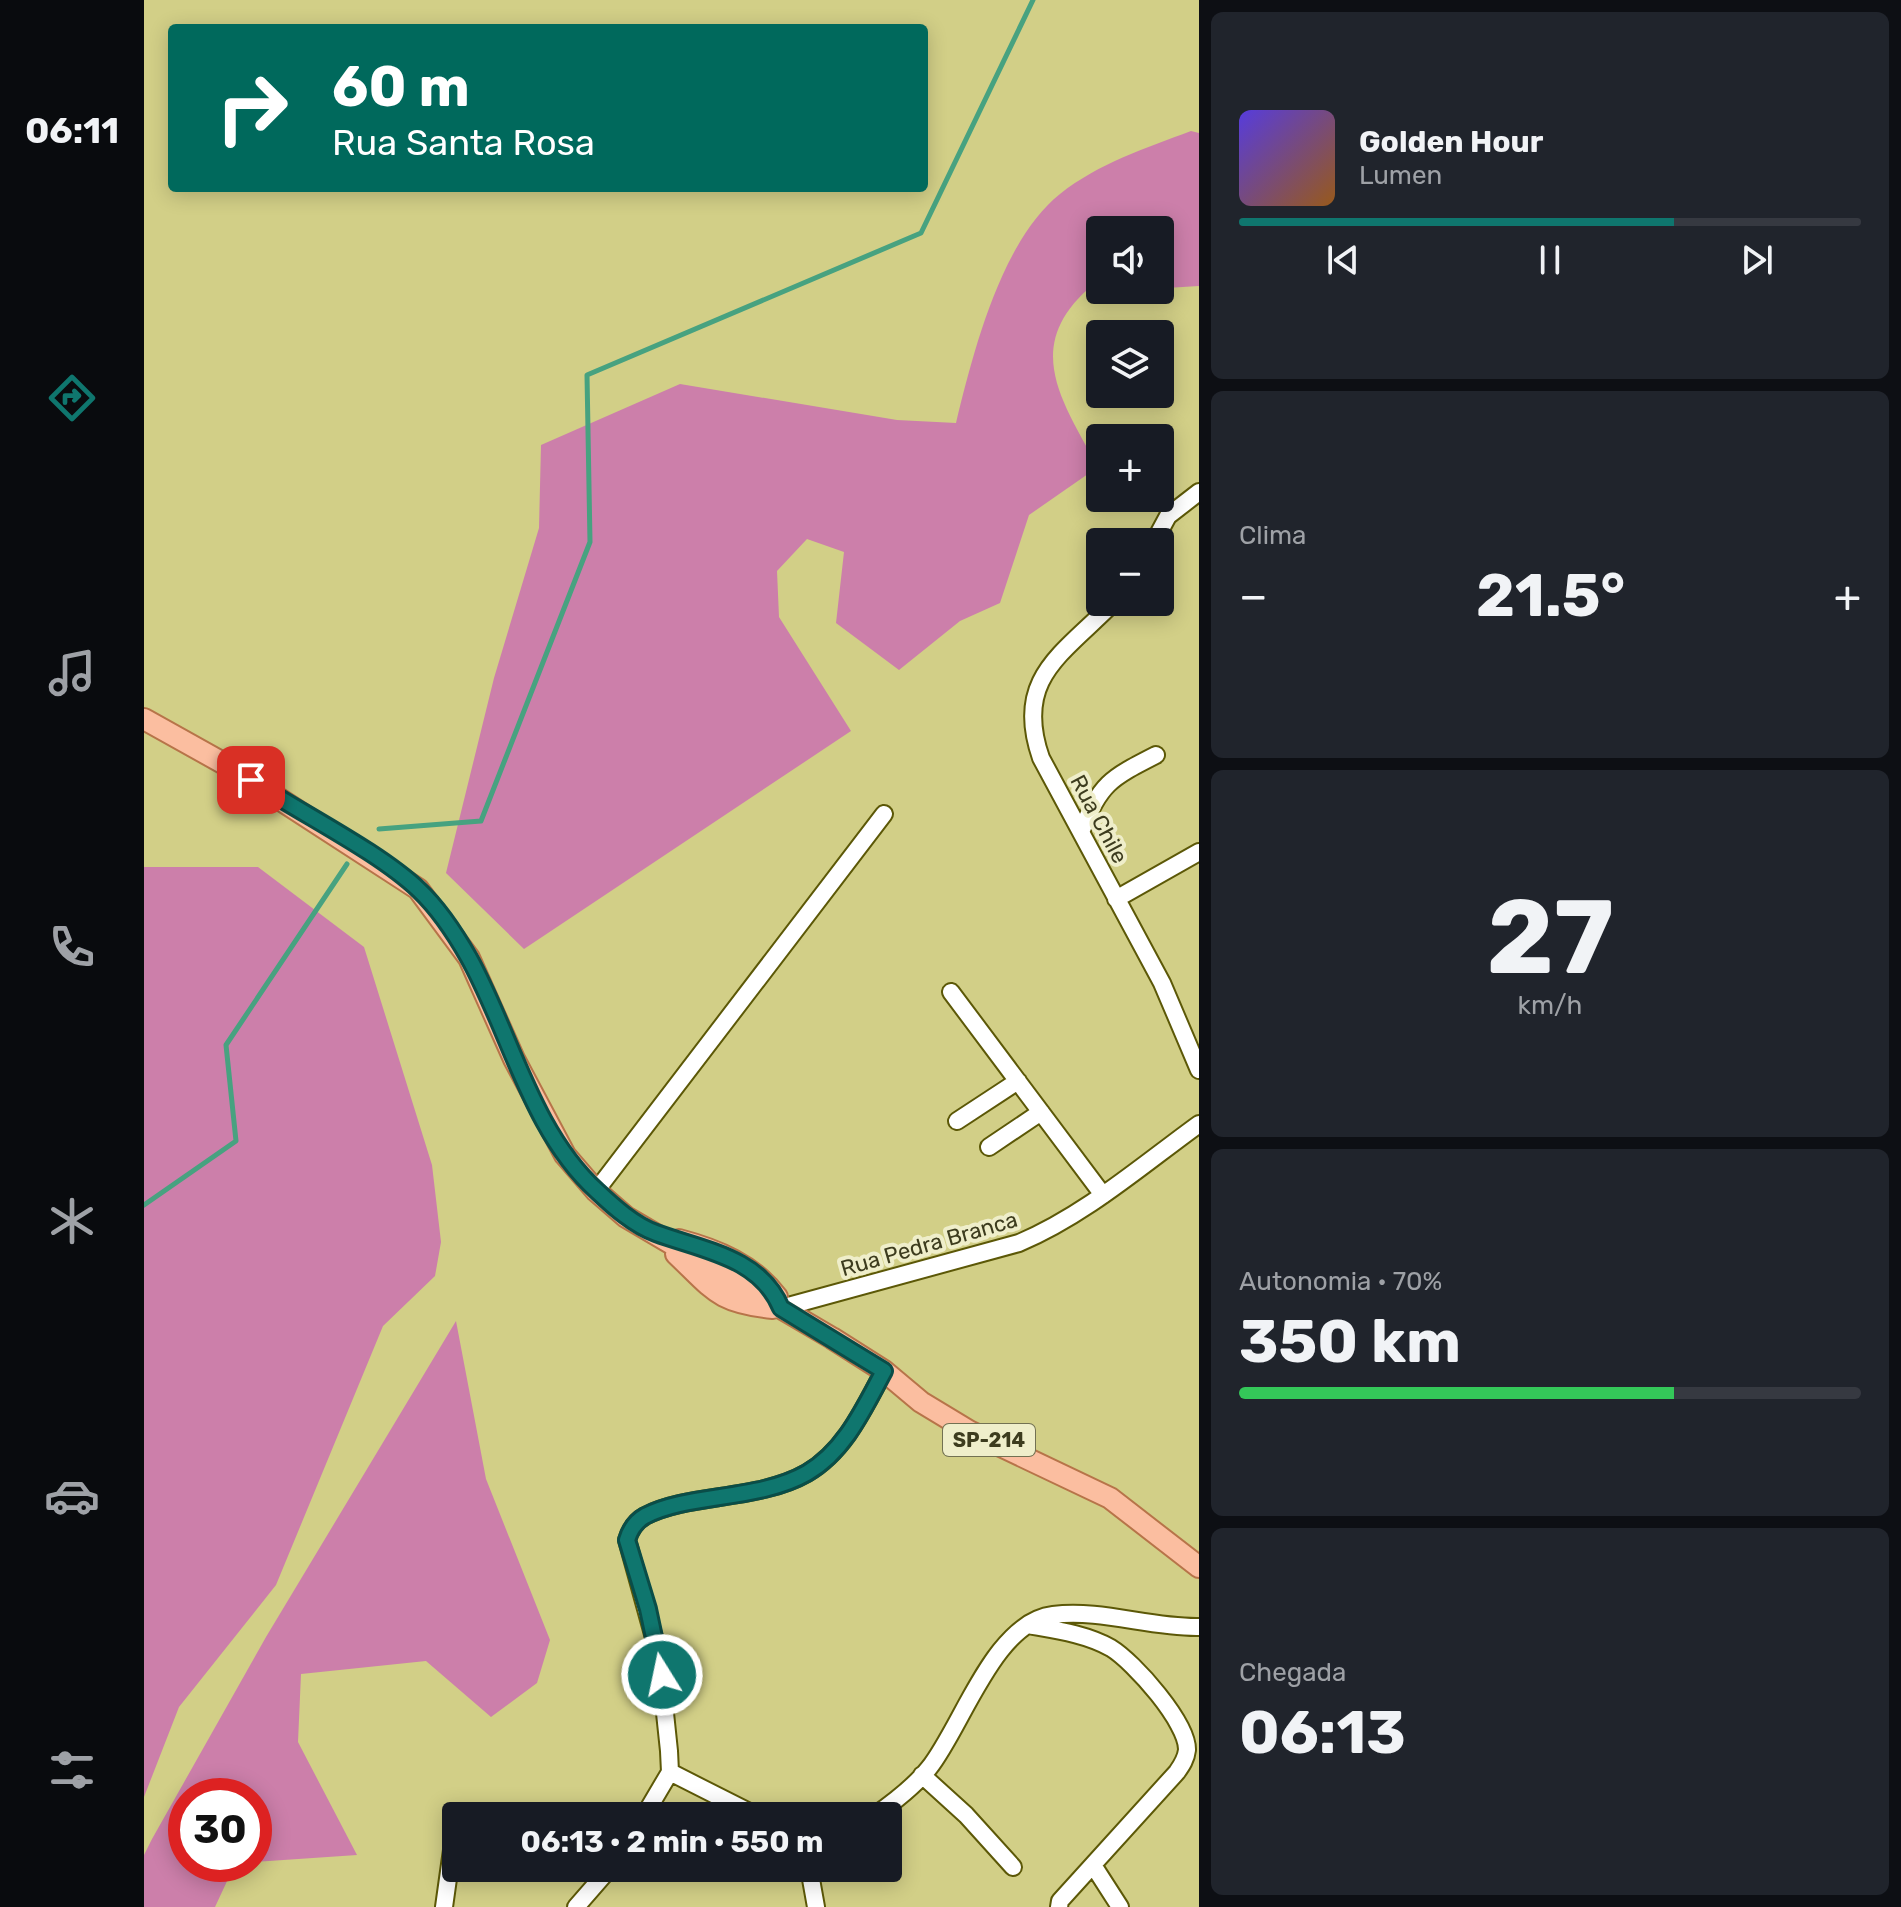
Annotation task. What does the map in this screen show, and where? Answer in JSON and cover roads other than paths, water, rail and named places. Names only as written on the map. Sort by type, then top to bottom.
[{"type":"main road","points":[[144,719],[230,767],[418,889],[469,958],[545,1119],[575,1169],[626,1217],[653,1233],[701,1283],[747,1305],[781,1308],[776,1295],[743,1265],[709,1248],[653,1233]]},
{"type":"main road","name":"SP-214","points":[[781,1308],[884,1371],[921,1402],[969,1431],[1110,1498],[1199,1567]]},
{"type":"street","points":[[1162,528],[1168,516],[1199,492]]},
{"type":"street","name":"Rua Chile","points":[[1100,616],[1045,670],[1031,707],[1033,735],[1041,758],[1162,983],[1199,1070]]},
{"type":"street","points":[[1081,832],[1097,795],[1122,773],[1156,755]]},
{"type":"street","points":[[596,1191],[884,814]]},
{"type":"street","points":[[1116,899],[1199,852]]},
{"type":"street","points":[[951,992],[1103,1195]]},
{"type":"street","points":[[957,1121],[1018,1081]]},
{"type":"street","points":[[989,1147],[1041,1112]]},
{"type":"street","name":"Rua Pedra Branca","points":[[781,1308],[1019,1243],[1073,1216],[1199,1124]]},
{"type":"street","points":[[652,1802],[670,1772],[659,1656],[627,1540],[630,1530],[644,1516],[769,1488],[805,1474],[826,1460],[844,1440],[884,1371]]},
{"type":"street","points":[[890,1802],[922,1775],[946,1742],[984,1672],[1004,1647],[1028,1625],[1050,1615],[1067,1614],[1199,1627]]},
{"type":"street","points":[[1028,1625],[1090,1639],[1113,1649],[1149,1683],[1183,1730],[1187,1747],[1177,1772],[1060,1901],[1059,1907]]},
{"type":"street","points":[[670,1772],[729,1802]]},
{"type":"street","points":[[922,1775],[966,1815],[1013,1867]]},
{"type":"street","points":[[1093,1865],[1120,1907]]},
{"type":"street","points":[[444,1907],[448,1882]]},
{"type":"street","points":[[576,1907],[598,1882]]},
{"type":"street","points":[[812,1882],[816,1907]]},
{"type":"waterway","points":[[379,829],[481,821],[590,542],[587,375],[921,233],[1033,0]]},
{"type":"waterway","points":[[144,1205],[236,1141],[226,1045],[347,864]]}]
